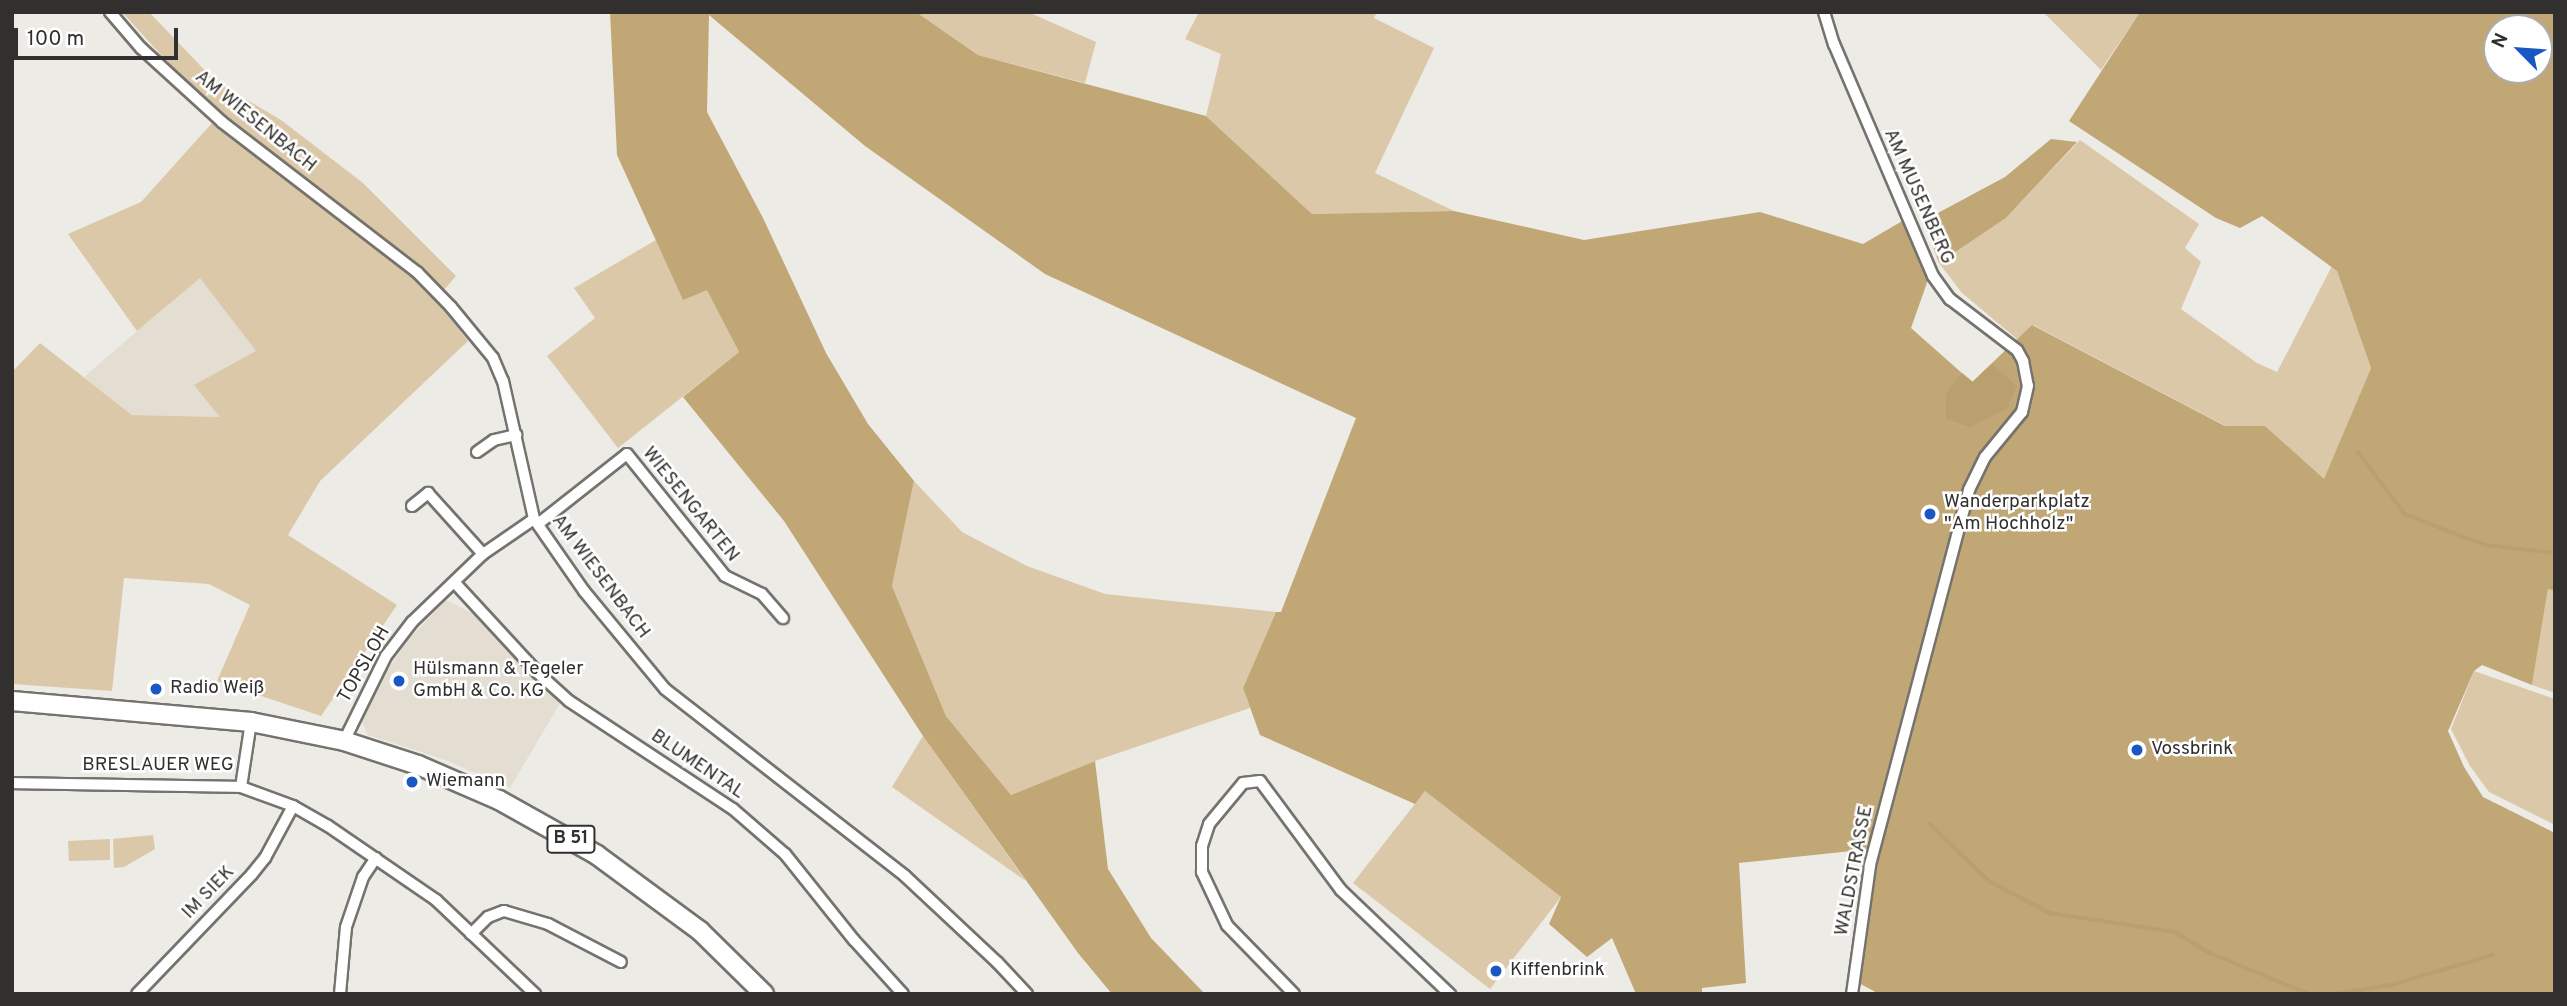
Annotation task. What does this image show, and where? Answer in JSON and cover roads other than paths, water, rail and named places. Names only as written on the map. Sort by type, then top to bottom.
[{"type":"main road","name":"B 51","points":[[12,701],[251,722],[344,741],[461,782],[548,825],[652,893],[700,931],[764,994]]},
{"type":"street","name":"AM WIESENBACH","points":[[110,12],[141,48],[222,122],[417,272],[451,307],[493,358],[503,381],[536,522],[584,591],[665,689],[905,876],[997,961],[1027,994]]},
{"type":"street","name":"AM MUSENBERG","points":[[1824,12],[1834,44],[1933,276],[1950,299],[2017,350],[2027,374],[2028,398],[2022,412],[1985,457],[1969,490],[1897,756]]},
{"type":"street","points":[[477,452],[494,440],[516,435]]},
{"type":"street","name":"WIESENGARTEN","points":[[536,522],[627,454],[725,576],[762,594],[783,618]]},
{"type":"street","points":[[412,506],[428,493],[483,554]]},
{"type":"street","name":"TOPSLOH","points":[[344,741],[386,656],[412,622],[483,554],[536,522]]},
{"type":"street","name":"BLUMENTAL","points":[[454,583],[538,673],[569,701],[733,809],[785,854],[854,940],[903,994]]},
{"type":"street","name":"BRESLAUER WEG","points":[[12,783],[241,787],[251,722]]},
{"type":"street","name":"WALDSTRASSE","points":[[1852,994],[1870,866],[1897,756]]},
{"type":"street","points":[[1294,994],[1227,925],[1202,872],[1202,846],[1209,824],[1243,783],[1260,780],[1341,890],[1450,994]]},
{"type":"street","points":[[241,787],[293,806],[376,858],[436,900],[535,994]]},
{"type":"street","name":"IM SIEK","points":[[137,994],[259,866],[293,806]]},
{"type":"street","points":[[340,994],[346,927],[363,877],[376,858]]},
{"type":"street","points":[[471,934],[488,916],[504,911],[548,924],[621,962]]},
{"type":"waterway","points":[[2358,452],[2405,514],[2485,545],[2555,553]]},
{"type":"waterway","points":[[1930,824],[1989,881],[2050,913],[2175,932],[2210,953],[2309,994]]},
{"type":"waterway","points":[[2334,994],[2391,985],[2493,955]]},
{"type":"place","name":"Wanderparkplatz \"Am Hochholz\"","points":[[1930,514]]},
{"type":"place","name":"Hülsmann & Tegeler GmbH & Co. KG","points":[[399,681]]},
{"type":"place","name":"Radio Weiß","points":[[156,689]]},
{"type":"place","name":"Vossbrink","points":[[2137,750]]},
{"type":"place","name":"Wiemann","points":[[412,782]]},
{"type":"place","name":"Kiffenbrink","points":[[1496,971]]}]
